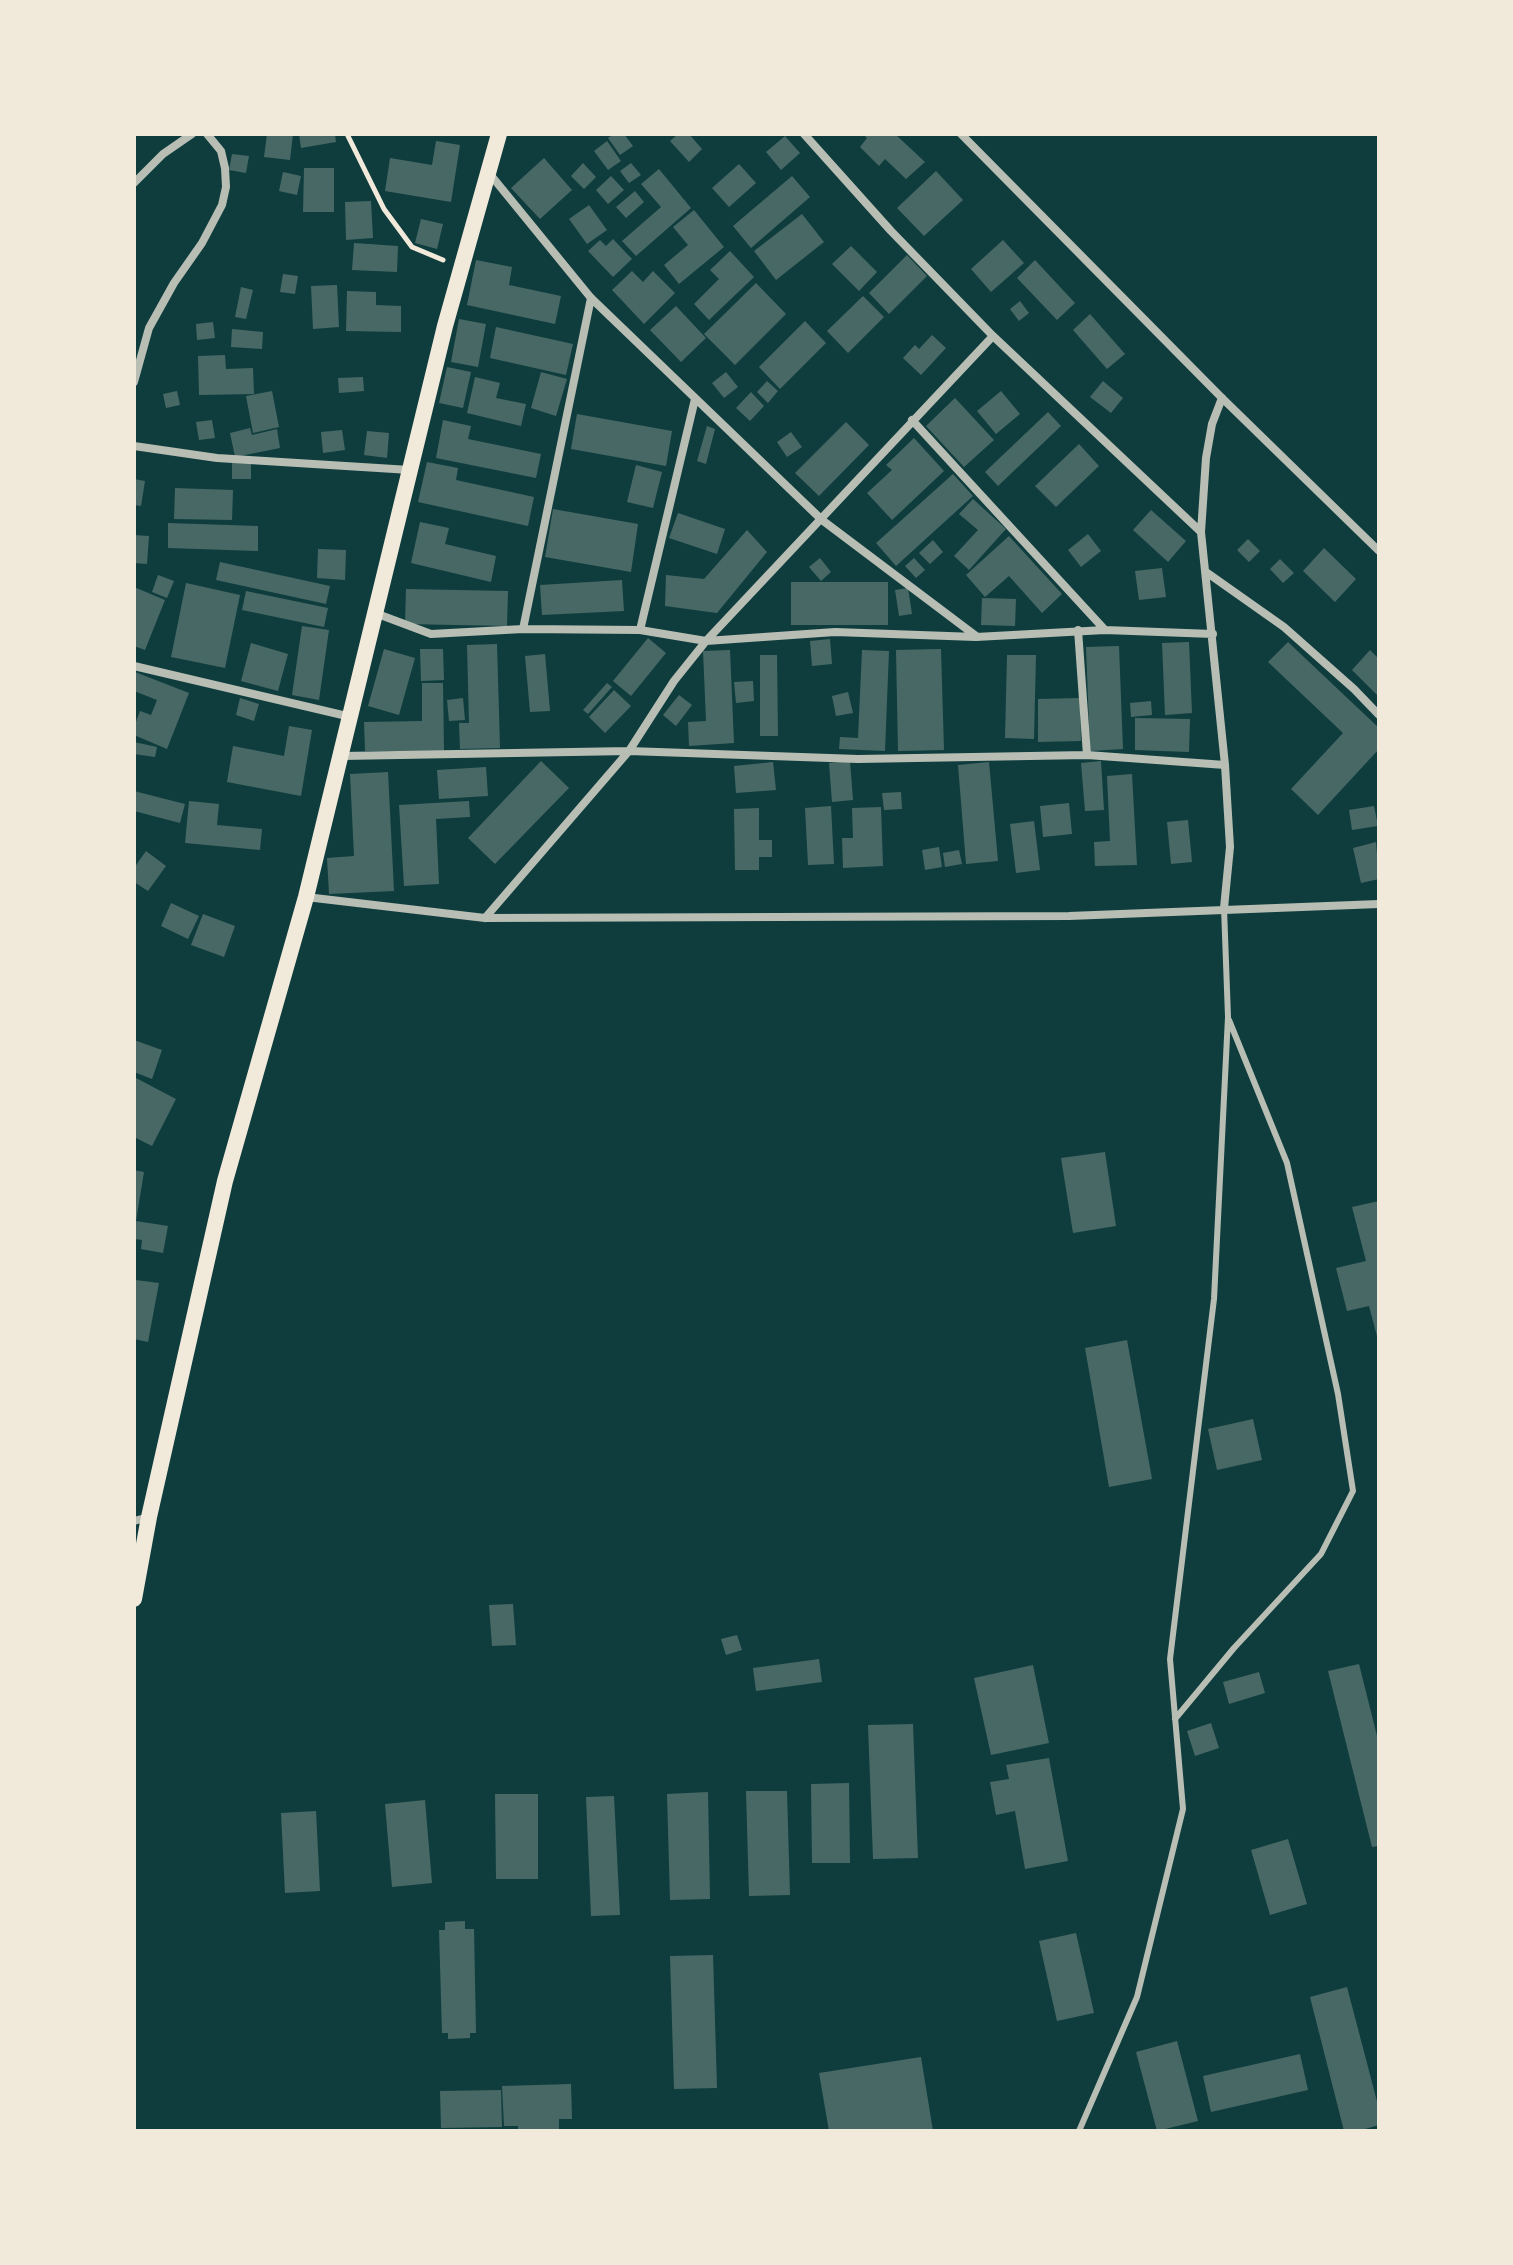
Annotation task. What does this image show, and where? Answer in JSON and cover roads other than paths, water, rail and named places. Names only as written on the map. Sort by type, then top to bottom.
[{"type":"main road","points":[[134,1599],[142,1519],[225,1181],[306,897],[445,326],[499,134]]},
{"type":"street","points":[[134,183],[163,154],[192,134]]},
{"type":"street","points":[[134,382],[149,328],[222,205],[226,187],[225,168],[221,151],[207,134]]},
{"type":"street","points":[[804,134],[891,231],[993,336],[1201,532]]},
{"type":"street","points":[[961,134],[1222,398],[1379,551]]},
{"type":"street","points":[[489,172],[591,298],[695,399],[822,520],[976,637]]},
{"type":"street","points":[[523,629],[591,298]]},
{"type":"street","points":[[485,918],[629,751],[674,681],[706,641],[993,336]]},
{"type":"street","points":[[1222,398],[1212,424],[1206,458],[1201,532],[1225,765],[1230,847],[1224,908]]},
{"type":"street","points":[[640,630],[695,399]]},
{"type":"street","points":[[912,420],[1105,630]]},
{"type":"street","points":[[134,446],[217,458],[411,470]]},
{"type":"street","points":[[1206,572],[1284,627],[1379,715]]},
{"type":"street","points":[[374,612],[431,634],[523,629],[640,630],[706,641],[835,632],[976,637],[1078,630],[1213,634]]},
{"type":"street","points":[[1078,630],[1087,755]]},
{"type":"street","points":[[134,666],[352,717]]},
{"type":"street","points":[[342,756],[629,751],[858,759],[1087,755],[1225,765]]},
{"type":"street","points":[[306,897],[485,918],[1069,916],[1379,904]]},
{"type":"lane","points":[[1079,2131],[1137,1997],[1183,1809],[1170,1659],[1214,1299],[1228,1017],[1224,908]]},
{"type":"lane","points":[[1175,1719],[1234,1648],[1321,1554],[1353,1491],[1338,1394],[1287,1163],[1228,1017]]}]
